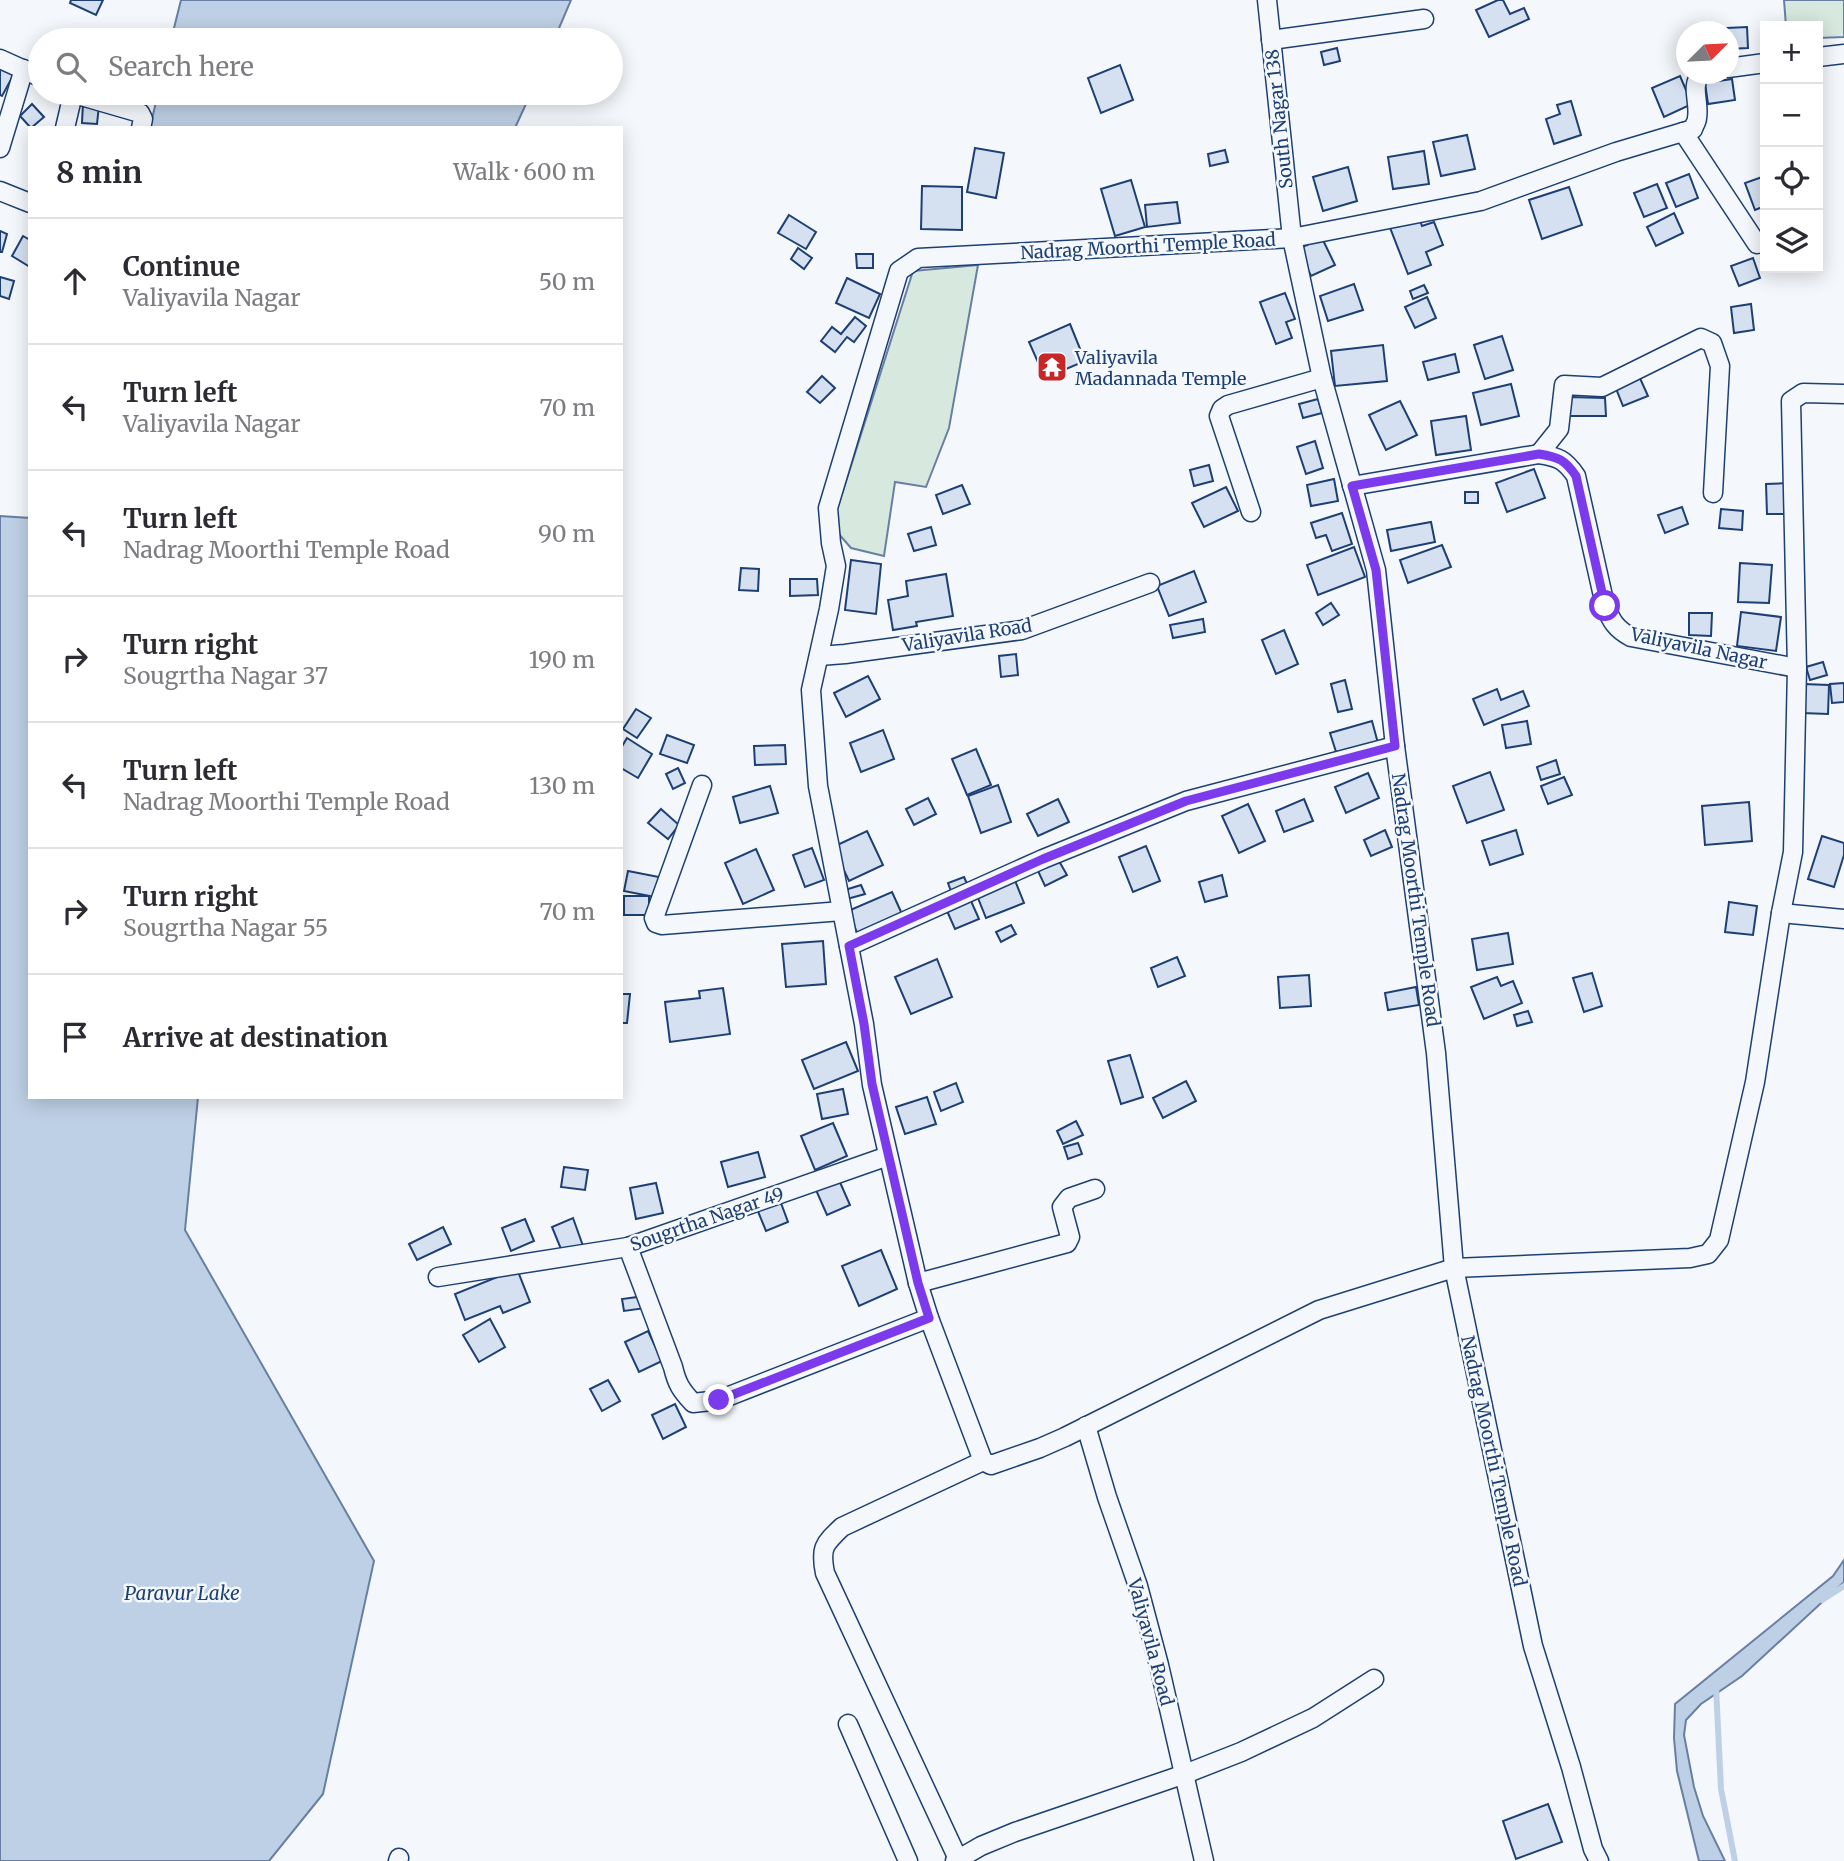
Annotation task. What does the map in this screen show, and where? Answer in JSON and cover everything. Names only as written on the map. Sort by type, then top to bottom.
[{"type":"street","name":"South Nagar 138","points":[[1267,0],[1292,239]]},
{"type":"street","points":[[1271,40],[1424,19]]},
{"type":"street","points":[[1823,56],[1844,54]]},
{"type":"street","points":[[0,59],[28,71]]},
{"type":"street","points":[[1739,67],[1760,64]]},
{"type":"street","points":[[0,148],[28,82]]},
{"type":"street","points":[[1292,239],[1481,201],[1616,152],[1693,129],[1698,118],[1697,84]]},
{"type":"street","points":[[65,126],[70,105]]},
{"type":"street","points":[[113,105],[140,113],[143,119],[141,126]]},
{"type":"street","points":[[1683,132],[1757,244]]},
{"type":"street","points":[[0,191],[28,202]]},
{"type":"street","name":"Nadrag Moorthi Temple Road","points":[[983,1461],[918,1283],[872,1084],[864,1024],[818,786],[811,690],[830,609],[836,566],[828,508],[900,271],[918,258],[1292,239],[1322,378],[1376,570],[1395,746],[1436,1053],[1454,1268],[1533,1646],[1572,1767],[1593,1849],[1599,1861]]},
{"type":"street","points":[[1352,486],[1539,454],[1559,429],[1564,385],[1602,387],[1701,338],[1712,343],[1720,366],[1713,493]]},
{"type":"street","points":[[1251,512],[1219,416],[1222,409],[1322,378]]},
{"type":"street","points":[[1374,1679],[1312,1718],[1241,1752],[1015,1832],[957,1860],[825,1573],[822,1557],[826,1542],[842,1527],[983,1461],[991,1465],[1030,1452],[1319,1310],[1454,1268],[1690,1258],[1708,1254],[1719,1240],[1755,1082],[1793,852],[1797,668],[1791,401],[1803,393],[1844,394]]},
{"type":"street","name":"Valiyavila Nagar","points":[[1539,454],[1555,456],[1567,463],[1576,476],[1605,606],[1618,630],[1631,637],[1797,668]]},
{"type":"street","name":"Valiyavila Road","points":[[819,656],[1022,630],[1150,583]]},
{"type":"street","points":[[849,946],[1043,859],[1186,801],[1395,746]]},
{"type":"street","points":[[702,785],[654,918],[656,923],[662,925],[842,911]]},
{"type":"street","points":[[1781,913],[1844,919]]},
{"type":"street","name":"Sougrtha Nagar 49","points":[[438,1277],[628,1247],[888,1156]]},
{"type":"street","points":[[918,1283],[1068,1243],[1070,1237],[1062,1207],[1069,1198],[1095,1189]]},
{"type":"street","points":[[628,1247],[681,1390],[694,1403],[719,1400],[929,1318]]},
{"type":"street","name":"Valiyavila Road","points":[[1086,1426],[1138,1586],[1204,1861]]},
{"type":"street","points":[[848,1724],[908,1861]]},
{"type":"shaded area","points":[[1784,0],[1844,0],[1844,37],[1823,38],[1823,21],[1786,21]]},
{"type":"shaded area","points":[[978,265],[949,428],[926,487],[895,482],[884,556],[851,548],[838,533],[836,513],[913,271]]},
{"type":"water","points":[[181,0],[571,0],[559,28],[174,28]]},
{"type":"water","points":[[155,105],[526,105],[516,126],[150,126]]},
{"type":"water","name":"Paravur Lake","points":[[0,516],[28,518],[28,1099],[198,1099],[185,1230],[374,1561],[323,1794],[269,1861],[0,1861]]},
{"type":"water","points":[[1844,1560],[1844,1582],[1742,1676],[1701,1704],[1686,1720],[1684,1735],[1694,1787],[1703,1816],[1725,1861],[1699,1861],[1677,1771],[1675,1704],[1833,1576]]},
{"type":"building","points":[[71,0],[103,0],[96,15],[70,3]]},
{"type":"building","points":[[1503,0],[1510,14],[1524,8],[1529,19],[1489,37],[1476,10]]},
{"type":"building","points":[[1739,27],[1747,27],[1748,48],[1739,48]]},
{"type":"building","points":[[1337,48],[1340,61],[1324,65],[1321,52]]},
{"type":"building","points":[[1120,65],[1133,100],[1101,113],[1088,78]]},
{"type":"building","points":[[0,66],[14,74],[2,96],[0,95]]},
{"type":"building","points":[[1676,78],[1676,84],[1683,84],[1692,104],[1664,117],[1652,88]]},
{"type":"building","points":[[1705,84],[1733,84],[1735,100],[1708,104]]},
{"type":"building","points":[[1571,101],[1581,135],[1554,144],[1546,119],[1560,114],[1557,105]]},
{"type":"building","points":[[33,105],[44,117],[33,126],[29,126],[20,116]]},
{"type":"building","points":[[83,105],[99,105],[97,124],[82,123]]},
{"type":"building","points":[[1467,135],[1475,169],[1441,176],[1433,142]]},
{"type":"building","points":[[975,148],[1004,153],[996,198],[967,192]]},
{"type":"building","points":[[1225,150],[1228,162],[1210,166],[1208,154]]},
{"type":"building","points":[[1424,151],[1429,184],[1393,189],[1388,157]]},
{"type":"building","points":[[1348,167],[1357,201],[1323,211],[1313,177]]},
{"type":"building","points":[[1689,174],[1698,198],[1676,207],[1666,183]]},
{"type":"building","points":[[1760,178],[1760,208],[1755,210],[1745,183]]},
{"type":"building","points":[[1131,180],[1145,227],[1115,236],[1101,189]]},
{"type":"building","points":[[1657,184],[1667,208],[1644,217],[1634,193]]},
{"type":"building","points":[[922,186],[962,187],[962,230],[921,229]]},
{"type":"building","points":[[1569,187],[1582,225],[1542,239],[1529,200]]},
{"type":"building","points":[[1177,202],[1180,223],[1147,227],[1145,205]]},
{"type":"building","points":[[1674,213],[1683,233],[1656,246],[1647,227]]},
{"type":"building","points":[[1418,214],[1422,226],[1434,222],[1443,245],[1426,252],[1431,265],[1408,274],[1389,225]]},
{"type":"building","points":[[789,215],[816,232],[806,249],[778,233]]},
{"type":"building","points":[[0,231],[7,234],[2,252],[0,252]]},
{"type":"building","points":[[23,236],[28,239],[28,266],[12,256]]},
{"type":"building","points":[[1322,238],[1335,265],[1311,276],[1298,249]]},
{"type":"building","points":[[798,248],[812,258],[804,269],[791,259]]},
{"type":"building","points":[[856,254],[873,254],[873,268],[857,268]]},
{"type":"building","points":[[1753,258],[1760,278],[1739,286],[1731,266]]},
{"type":"building","points":[[0,277],[14,281],[9,299],[0,296]]},
{"type":"building","points":[[847,278],[880,294],[869,318],[836,303]]},
{"type":"building","points":[[1354,284],[1363,310],[1328,321],[1320,296]]},
{"type":"building","points":[[1424,285],[1428,293],[1413,299],[1410,291]]},
{"type":"building","points":[[1285,293],[1295,319],[1286,322],[1292,338],[1276,344],[1260,302]]},
{"type":"building","points":[[1427,297],[1436,318],[1415,328],[1405,307]]},
{"type":"building","points":[[1751,304],[1754,330],[1734,333],[1731,307]]},
{"type":"building","points":[[855,317],[866,326],[854,342],[847,337],[835,352],[821,341],[832,327],[841,334]]},
{"type":"building","points":[[1070,324],[1085,361],[1045,378],[1029,342]]},
{"type":"building","points":[[1502,336],[1513,370],[1485,379],[1474,345]]},
{"type":"building","points":[[1383,345],[1387,381],[1335,386],[1331,351]]},
{"type":"building","points":[[1455,354],[1459,372],[1428,380],[1423,362]]},
{"type":"building","points":[[822,376],[835,388],[820,403],[807,392]]},
{"type":"building","points":[[1639,376],[1648,396],[1623,406],[1615,386]]},
{"type":"building","points":[[1511,384],[1519,416],[1481,425],[1473,393]]},
{"type":"building","points":[[1570,397],[1605,398],[1606,416],[1570,416]]},
{"type":"building","points":[[1318,399],[1322,413],[1303,418],[1299,404]]},
{"type":"building","points":[[1400,401],[1417,435],[1386,450],[1369,415]]},
{"type":"building","points":[[1466,416],[1471,450],[1436,455],[1431,421]]},
{"type":"building","points":[[1315,441],[1323,468],[1306,474],[1297,447]]},
{"type":"building","points":[[1209,465],[1213,481],[1194,486],[1190,470]]},
{"type":"building","points":[[1534,469],[1545,498],[1507,512],[1496,483]]},
{"type":"building","points":[[1334,479],[1338,501],[1311,506],[1307,485]]},
{"type":"building","points":[[1789,483],[1790,514],[1767,514],[1766,484]]},
{"type":"building","points":[[962,485],[970,504],[943,514],[936,495]]},
{"type":"building","points":[[1226,487],[1238,511],[1204,527],[1192,503]]},
{"type":"building","points":[[1465,492],[1478,492],[1478,503],[1465,503]]},
{"type":"building","points":[[1682,507],[1688,524],[1665,533],[1658,515]]},
{"type":"building","points":[[1721,509],[1743,511],[1742,530],[1719,528]]},
{"type":"building","points":[[1342,513],[1352,544],[1332,551],[1326,535],[1316,538],[1311,523]]},
{"type":"building","points":[[1431,522],[1435,542],[1391,551],[1387,530]]},
{"type":"building","points":[[931,527],[936,545],[914,551],[908,534]]},
{"type":"building","points":[[1442,545],[1451,567],[1408,583],[1400,560]]},
{"type":"building","points":[[1354,547],[1365,577],[1318,595],[1307,565]]},
{"type":"building","points":[[851,560],[881,564],[876,614],[845,610]]},
{"type":"building","points":[[1740,563],[1772,565],[1769,603],[1738,602]]},
{"type":"building","points":[[741,568],[759,569],[758,591],[739,590]]},
{"type":"building","points":[[1194,571],[1206,602],[1169,616],[1157,586]]},
{"type":"building","points":[[946,574],[953,616],[916,622],[917,626],[893,630],[888,600],[908,596],[906,581]]},
{"type":"building","points":[[790,579],[817,579],[818,595],[790,596]]},
{"type":"building","points":[[1331,603],[1339,615],[1323,625],[1316,613]]},
{"type":"building","points":[[1741,612],[1781,617],[1776,651],[1737,646]]},
{"type":"building","points":[[1689,613],[1712,613],[1711,636],[1689,635]]},
{"type":"building","points":[[1203,619],[1205,632],[1173,638],[1170,625]]},
{"type":"building","points":[[1284,630],[1298,664],[1276,674],[1262,640]]},
{"type":"building","points":[[1016,654],[1018,675],[1001,677],[999,656]]},
{"type":"building","points":[[1823,662],[1827,675],[1810,680],[1806,667]]},
{"type":"building","points":[[868,676],[880,699],[846,717],[834,693]]},
{"type":"building","points":[[1345,680],[1352,709],[1338,712],[1331,684]]},
{"type":"building","points":[[1844,683],[1844,702],[1832,703],[1830,684]]},
{"type":"building","points":[[1803,684],[1829,685],[1828,714],[1802,713]]},
{"type":"building","points":[[1497,689],[1501,700],[1523,691],[1529,706],[1484,725],[1473,699]]},
{"type":"building","points":[[636,709],[651,718],[637,738],[623,729]]},
{"type":"building","points":[[1372,721],[1379,747],[1338,758],[1330,733]]},
{"type":"building","points":[[1527,721],[1531,744],[1506,748],[1502,725]]},
{"type":"building","points":[[883,730],[894,759],[861,772],[850,743]]},
{"type":"building","points":[[667,735],[694,745],[687,763],[660,754]]},
{"type":"building","points":[[627,738],[652,754],[638,778],[623,769],[623,745]]},
{"type":"building","points":[[785,745],[786,764],[755,765],[754,746]]},
{"type":"building","points":[[976,749],[991,785],[967,795],[952,759]]},
{"type":"building","points":[[1556,760],[1560,774],[1541,780],[1537,767]]},
{"type":"building","points":[[678,768],[685,783],[673,789],[666,774]]},
{"type":"building","points":[[1490,772],[1504,810],[1467,823],[1453,786]]},
{"type":"building","points":[[1368,773],[1379,798],[1346,813],[1335,787]]},
{"type":"building","points":[[1564,777],[1572,795],[1548,804],[1541,786]]},
{"type":"building","points":[[998,785],[1011,822],[981,833],[968,796]]},
{"type":"building","points":[[770,786],[778,813],[740,823],[733,797]]},
{"type":"building","points":[[928,798],[936,814],[914,825],[906,809]]},
{"type":"building","points":[[1058,799],[1069,822],[1038,836],[1027,814]]},
{"type":"building","points":[[1304,799],[1313,821],[1284,832],[1276,811]]},
{"type":"building","points":[[1749,802],[1752,841],[1705,845],[1702,806]]},
{"type":"building","points":[[1248,804],[1265,841],[1239,853],[1222,816]]},
{"type":"building","points":[[661,809],[679,825],[668,839],[648,823]]},
{"type":"building","points":[[1385,830],[1392,847],[1371,856],[1364,840]]},
{"type":"building","points":[[1516,830],[1523,854],[1490,865],[1482,841]]},
{"type":"building","points":[[867,831],[883,865],[849,881],[833,847]]},
{"type":"building","points":[[1822,836],[1844,843],[1844,855],[1834,887],[1808,879]]},
{"type":"building","points":[[1146,846],[1160,881],[1133,892],[1119,857]]},
{"type":"building","points":[[812,848],[824,880],[805,887],[793,855]]},
{"type":"building","points":[[756,849],[774,890],[743,904],[725,863]]},
{"type":"building","points":[[1059,861],[1067,875],[1045,886],[1038,871]]},
{"type":"building","points":[[628,871],[664,878],[660,898],[624,891]]},
{"type":"building","points":[[1222,875],[1227,896],[1205,902],[1199,882]]},
{"type":"building","points":[[964,877],[969,888],[952,894],[948,883]]},
{"type":"building","points":[[1014,878],[1024,903],[986,918],[976,893]]},
{"type":"building","points":[[861,885],[865,894],[847,899],[845,890]]},
{"type":"building","points":[[892,892],[902,914],[857,933],[848,911]]},
{"type":"building","points":[[624,896],[649,896],[649,915],[624,915]]},
{"type":"building","points":[[971,901],[979,919],[955,929],[947,911]]},
{"type":"building","points":[[1729,902],[1757,906],[1753,935],[1725,932]]},
{"type":"building","points":[[1011,925],[1016,934],[1001,942],[996,932]]},
{"type":"building","points":[[1508,933],[1513,964],[1477,970],[1472,939]]},
{"type":"building","points":[[823,941],[826,984],[786,987],[782,944]]},
{"type":"building","points":[[1177,957],[1185,976],[1158,987],[1151,968]]},
{"type":"building","points":[[937,959],[952,997],[911,1014],[895,977]]},
{"type":"building","points":[[1592,973],[1602,1006],[1584,1012],[1573,978]]},
{"type":"building","points":[[1309,975],[1311,1006],[1280,1008],[1278,977]]},
{"type":"building","points":[[1497,977],[1501,986],[1513,981],[1522,1003],[1484,1019],[1471,987]]},
{"type":"building","points":[[1416,987],[1419,1005],[1388,1010],[1385,993]]},
{"type":"building","points":[[723,988],[730,1034],[670,1042],[665,1002],[700,998],[699,991]]},
{"type":"building","points":[[623,994],[630,994],[627,1023],[623,1023]]},
{"type":"building","points":[[1528,1011],[1532,1022],[1517,1026],[1514,1015]]},
{"type":"building","points":[[846,1042],[858,1071],[814,1089],[802,1060]]},
{"type":"building","points":[[1130,1055],[1143,1097],[1121,1104],[1108,1061]]},
{"type":"building","points":[[1186,1081],[1196,1101],[1163,1118],[1153,1098]]},
{"type":"building","points":[[956,1083],[963,1102],[941,1111],[934,1092]]},
{"type":"building","points":[[843,1089],[848,1114],[822,1119],[817,1094]]},
{"type":"building","points":[[927,1097],[936,1124],[905,1134],[896,1107]]},
{"type":"building","points":[[1076,1121],[1083,1135],[1063,1144],[1057,1131]]},
{"type":"building","points":[[833,1123],[847,1156],[815,1170],[801,1136]]},
{"type":"building","points":[[1078,1143],[1082,1154],[1068,1159],[1064,1147]]},
{"type":"building","points":[[758,1152],[765,1177],[728,1187],[721,1162]]},
{"type":"building","points":[[564,1167],[588,1170],[585,1190],[561,1187]]},
{"type":"building","points":[[839,1180],[850,1205],[827,1215],[816,1190]]},
{"type":"building","points":[[656,1183],[663,1213],[636,1219],[630,1188]]},
{"type":"building","points":[[778,1195],[788,1222],[766,1231],[755,1204]]},
{"type":"building","points":[[573,1218],[583,1246],[563,1254],[552,1227]]},
{"type":"building","points":[[525,1219],[534,1241],[511,1251],[502,1228]]},
{"type":"building","points":[[443,1227],[451,1244],[417,1260],[409,1244]]},
{"type":"building","points":[[881,1250],[897,1289],[859,1306],[842,1266]]},
{"type":"building","points":[[517,1269],[530,1302],[503,1313],[500,1306],[465,1320],[455,1294]]},
{"type":"building","points":[[645,1296],[646,1308],[624,1311],[622,1299]]},
{"type":"building","points":[[490,1319],[505,1347],[479,1362],[463,1335]]},
{"type":"building","points":[[648,1331],[662,1361],[639,1372],[625,1342]]},
{"type":"building","points":[[608,1380],[620,1401],[602,1411],[590,1389]]},
{"type":"building","points":[[675,1404],[686,1427],[663,1439],[652,1415]]},
{"type":"building","points":[[1548,1804],[1562,1842],[1516,1859],[1503,1821]]},
{"type":"waterway","points":[[1822,1600],[1844,1586]]},
{"type":"waterway","points":[[1716,1687],[1721,1789],[1735,1861]]},
{"type":"place","name":"Valiyavila Madannada Temple","points":[[1052,367]]},
{"type":"route","points":[[719,1400],[929,1318],[918,1283],[872,1084],[849,946],[1043,859],[1186,801],[1395,746],[1376,570],[1352,486],[1539,454],[1555,456],[1567,463],[1576,476],[1605,606]]}]
